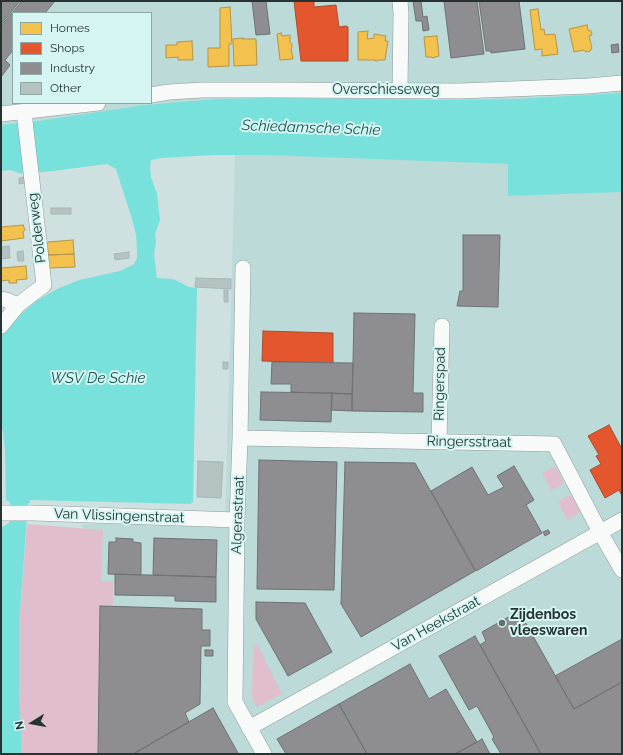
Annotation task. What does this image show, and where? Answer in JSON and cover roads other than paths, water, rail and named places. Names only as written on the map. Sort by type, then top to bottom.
[{"type":"street","points":[[400,1],[400,91]]},
{"type":"street","name":"Overschieseweg","points":[[152,95],[202,90],[460,91],[588,86],[622,83]]},
{"type":"street","points":[[1,114],[25,116],[92,104]]},
{"type":"street","name":"Polderweg","points":[[1,326],[18,305],[44,285],[25,116]]},
{"type":"street","name":"Algerastraat","points":[[243,268],[237,520],[235,702],[264,754]]},
{"type":"street","points":[[1,299],[18,305]]},
{"type":"street","name":"Ringerspad","points":[[439,442],[442,326]]},
{"type":"street","name":"Ringersstraat","points":[[240,438],[554,444],[600,532],[622,570]]},
{"type":"street","name":"Van Vlissingenstraat","points":[[3,513],[237,520]]},
{"type":"street","name":"Van Heekstraat","points":[[249,728],[622,520]]},
{"type":"water","points":[[622,93],[622,192],[508,196],[508,164],[267,155],[215,155],[151,160],[151,177],[157,194],[160,220],[155,234],[156,242],[154,254],[157,278],[173,279],[189,287],[197,288],[193,502],[190,504],[31,500],[30,503],[28,503],[19,625],[19,688],[22,754],[2,754],[1,528],[9,523],[10,502],[6,500],[5,450],[1,424],[1,336],[17,317],[36,301],[57,289],[79,280],[120,271],[134,264],[137,258],[137,248],[136,235],[132,219],[116,169],[107,164],[22,174],[10,170],[1,171],[1,125],[39,121],[145,105],[217,99],[518,99]]},
{"type":"place","name":"Zijdenbos vleeswaren","points":[[502,623]]},
{"type":"water label","name":"Schiedamsche Schie","points":[[311,128]]},
{"type":"water label","name":"WSV De Schie","points":[[98,378]]}]
